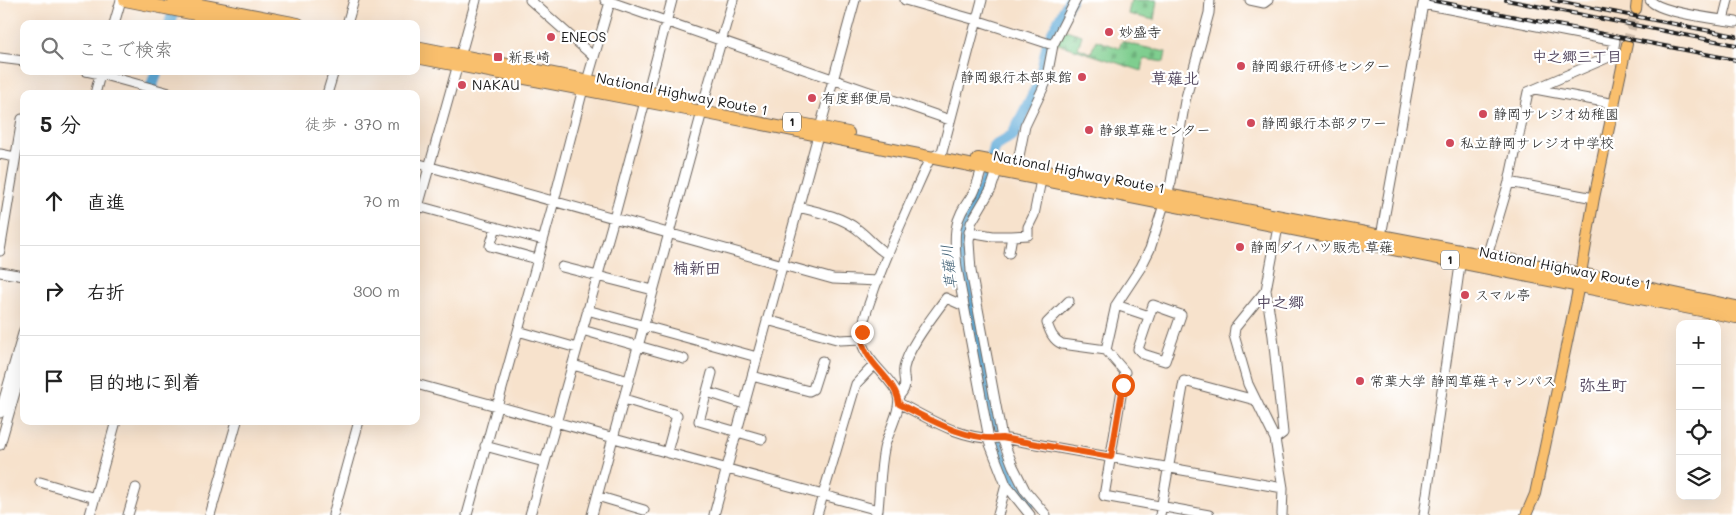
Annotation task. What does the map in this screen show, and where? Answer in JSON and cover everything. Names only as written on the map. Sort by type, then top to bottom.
[{"type":"highway","points":[[125,0],[226,20]]},
{"type":"highway","points":[[174,0],[277,20]]},
{"type":"highway","name":"National Highway Route 1","points":[[420,48],[459,61]]},
{"type":"highway","name":"National Highway Route 1","points":[[420,57],[459,61],[703,108],[819,132],[930,158],[1041,180],[1166,199],[1381,236],[1461,257],[1487,256],[1736,317]]},
{"type":"highway","name":"National Highway Route 1","points":[[819,132],[1017,166],[1166,199],[1278,228],[1461,257],[1736,307]]},
{"type":"main road","points":[[1526,515],[1535,494],[1626,47]]},
{"type":"street","points":[[115,20],[121,0]]},
{"type":"street","points":[[349,20],[354,0]]},
{"type":"street","points":[[420,199],[476,0]]},
{"type":"street","points":[[530,515],[573,365],[596,276],[614,218],[672,0]]},
{"type":"street","points":[[592,515],[732,0]]},
{"type":"street","points":[[714,515],[855,0]]},
{"type":"street","points":[[905,0],[1053,44]]},
{"type":"street","points":[[982,0],[942,152],[930,158],[888,254],[867,310],[861,339],[864,349],[874,365],[897,392],[899,400],[948,429],[989,439],[1002,438],[1283,488]]},
{"type":"street","points":[[1017,166],[1025,126],[1046,82],[1053,44],[1076,0]]},
{"type":"street","points":[[1250,0],[1264,3],[1268,0]]},
{"type":"street","points":[[1650,0],[1653,4],[1667,10],[1736,22]]},
{"type":"street","points":[[1723,20],[1728,0]]},
{"type":"street","points":[[526,1],[594,58]]},
{"type":"street","points":[[467,515],[594,58],[607,1],[950,120]]},
{"type":"street","points":[[1106,350],[1116,305],[1150,249],[1166,199],[1171,182],[1185,101],[1212,1]]},
{"type":"street","points":[[1381,236],[1423,4],[1615,41],[1612,56]]},
{"type":"street","points":[[1487,256],[1509,182],[1528,92],[1612,56],[1626,47]]},
{"type":"street","points":[[0,58],[20,61]]},
{"type":"street","points":[[95,90],[100,75]]},
{"type":"street","points":[[111,75],[160,90]]},
{"type":"street","points":[[329,90],[333,75]]},
{"type":"street","points":[[1534,89],[1615,104]]},
{"type":"street","points":[[0,248],[5,194],[16,157],[20,132]]},
{"type":"street","points":[[0,154],[16,157]]},
{"type":"street","points":[[420,164],[834,279],[878,281]]},
{"type":"street","points":[[982,168],[976,186],[962,210],[956,230],[957,268],[989,439],[1006,485],[1030,515]]},
{"type":"street","points":[[997,171],[991,189],[973,217],[969,232],[969,261],[1002,438],[1025,490],[1046,515]]},
{"type":"street","points":[[969,232],[993,236],[1028,235],[1028,227],[1034,215],[1041,180]]},
{"type":"street","points":[[1509,182],[1594,198]]},
{"type":"street","points":[[798,207],[837,218],[850,224],[877,248],[888,254]]},
{"type":"street","points":[[420,211],[496,227],[543,240]]},
{"type":"street","points":[[496,227],[490,246],[538,259]]},
{"type":"street","points":[[1275,439],[1283,433],[1273,336],[1266,290],[1278,228]]},
{"type":"street","points":[[1010,253],[1012,236]]},
{"type":"street","points":[[1424,515],[1461,257]]},
{"type":"street","points":[[562,266],[653,290]]},
{"type":"street","points":[[0,272],[20,275]]},
{"type":"street","points":[[1266,290],[1235,328],[1234,335],[1243,371],[1275,439],[1283,488],[1282,515]]},
{"type":"street","points":[[420,385],[726,468],[877,512],[884,450],[899,400],[905,387],[904,368],[928,323],[946,298],[964,306]]},
{"type":"street","points":[[1069,302],[1047,323],[1051,335],[1062,344],[1106,350],[1126,372],[1104,496],[1161,511],[1209,515]]},
{"type":"street","points":[[1116,305],[1149,316]]},
{"type":"street","points":[[1153,305],[1181,315],[1166,361],[1143,354],[1138,349],[1149,316],[1153,305]]},
{"type":"street","points":[[587,310],[757,357]]},
{"type":"street","points":[[767,320],[840,340],[861,339]]},
{"type":"street","points":[[582,330],[684,359]]},
{"type":"street","points":[[518,331],[577,348]]},
{"type":"street","points":[[969,336],[982,334]]},
{"type":"street","points":[[0,413],[20,344]]},
{"type":"street","points":[[752,376],[809,391],[813,389],[822,361]]},
{"type":"street","points":[[573,365],[629,381]]},
{"type":"street","points":[[816,515],[856,384],[874,365]]},
{"type":"street","points":[[712,373],[699,421],[762,439]]},
{"type":"street","points":[[0,445],[20,375]]},
{"type":"street","points":[[1161,511],[1184,381],[1255,400]]},
{"type":"street","points":[[707,392],[744,404]]},
{"type":"street","points":[[624,399],[676,415],[666,452]]},
{"type":"street","points":[[90,515],[115,425]]},
{"type":"street","points":[[210,515],[236,425]]},
{"type":"street","points":[[333,515],[358,425]]},
{"type":"street","points":[[486,446],[544,462]]},
{"type":"street","points":[[40,482],[95,498]]},
{"type":"street","points":[[998,515],[1006,485]]},
{"type":"street","points":[[128,515],[136,488]]},
{"type":"street","points":[[597,496],[644,510]]},
{"type":"green space","points":[[1131,0],[1157,0],[1154,20],[1128,14]]},
{"type":"green space","points":[[1062,29],[1082,35],[1078,48],[1091,53],[1096,40],[1119,48],[1122,41],[1166,52],[1164,62],[1144,59],[1142,71],[1056,43]]},
{"type":"waterway","name":"草薙川","points":[[1030,503],[1013,482],[998,447],[964,272],[962,235],[968,213],[987,179],[994,147],[1013,135],[1039,83],[1049,39],[1070,0]]},
{"type":"waterway","points":[[150,90],[156,75]]},
{"type":"tunnel","points":[[1627,44],[1636,9]]},
{"type":"railway","points":[[1430,0],[1736,60]]},
{"type":"railway","points":[[1506,0],[1736,45]]},
{"type":"railway","points":[[1552,0],[1736,36]]},
{"type":"place","name":"妙盛寺","points":[[1109,32]]},
{"type":"place","name":"ENEOS","points":[[551,37]]},
{"type":"place","name":"新長崎","points":[[498,57]]},
{"type":"place","name":"静岡銀行研修センター","points":[[1241,66]]},
{"type":"place","name":"静岡銀行本部東館","points":[[1082,77]]},
{"type":"place","name":"NAKAU","points":[[462,85]]},
{"type":"place","name":"有度郵便局","points":[[812,98]]},
{"type":"place","name":"静岡サレジオ幼稚園","points":[[1483,114]]},
{"type":"place","name":"静岡銀行本部タワー","points":[[1251,123]]},
{"type":"place","name":"静銀草薙センター","points":[[1089,130]]},
{"type":"place","name":"私立静岡サレジオ中学校","points":[[1450,143]]},
{"type":"place","name":"静岡ダイハツ販売 草薙","points":[[1240,247]]},
{"type":"place","name":"スマル亭","points":[[1465,295]]},
{"type":"place","name":"常葉大学 静岡草薙キャンパス","points":[[1360,381]]},
{"type":"district","name":"中之郷三丁目","points":[[1577,57]]},
{"type":"district","name":"草薙北","points":[[1175,78]]},
{"type":"district","name":"楠新田","points":[[697,268]]},
{"type":"district","name":"中之郷","points":[[1280,302]]},
{"type":"district","name":"弥生町","points":[[1603,385]]},
{"type":"route","points":[[862,332],[861,339],[864,349],[874,365],[897,392],[899,404],[948,429],[988,439],[1002,438],[1111,457],[1123,385]]}]
